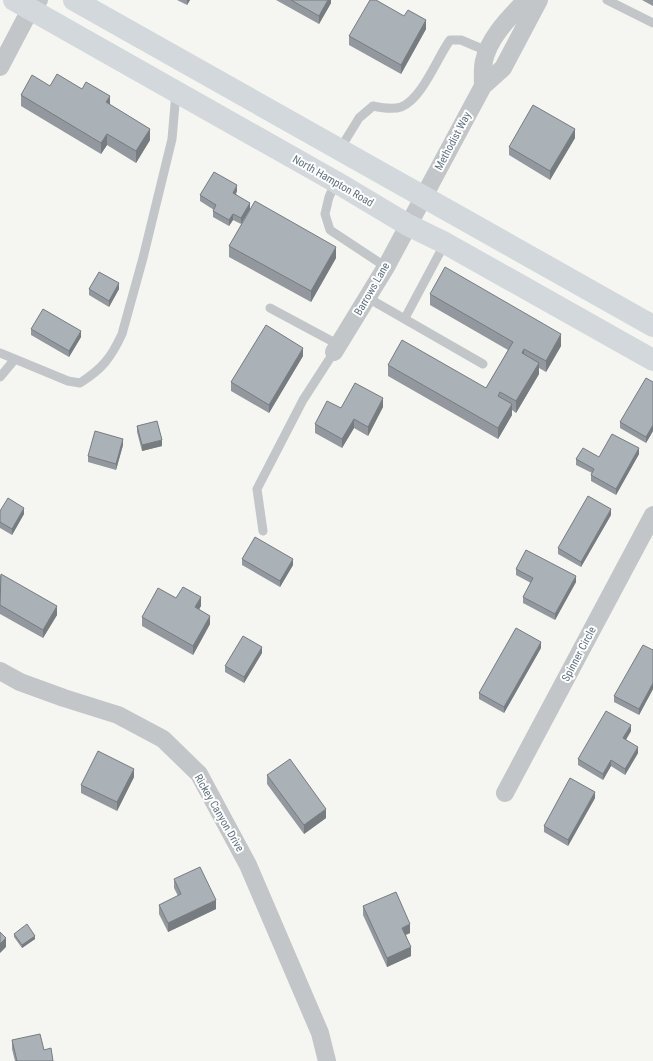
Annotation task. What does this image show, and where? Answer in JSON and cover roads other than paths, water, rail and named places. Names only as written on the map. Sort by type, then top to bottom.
[{"type":"main road","points":[[74,0],[653,326]]},
{"type":"main road","name":"North Hampton Road","points":[[28,3],[176,91],[336,182],[408,225],[451,246],[653,360]]},
{"type":"main road","points":[[451,246],[470,222]]},
{"type":"street","name":"Methodist Way","points":[[483,86],[483,62],[487,52],[502,26],[526,0]]},
{"type":"street","name":"Methodist Way","points":[[408,225],[483,86],[503,68],[539,0]]},
{"type":"street","points":[[0,67],[28,3]]},
{"type":"street","name":"Barrows Lane","points":[[337,348],[386,267],[408,225]]},
{"type":"street","name":"Spinner Circle","points":[[505,793],[653,515]]},
{"type":"street","name":"Rickey Canyon Drive","points":[[0,671],[20,682],[118,715],[157,735],[163,739],[198,774],[248,865],[320,1032],[327,1061]]},
{"type":"lane","points":[[607,0],[653,23]]},
{"type":"lane","points":[[340,149],[359,118],[373,106],[388,109],[401,107],[413,97],[425,84],[450,40],[460,40],[487,52]]},
{"type":"lane","points":[[0,353],[68,381],[80,383],[99,371],[115,349],[122,334],[143,258],[169,152],[172,139],[176,91]]},
{"type":"lane","points":[[336,182],[329,197],[324,214],[330,230],[386,267]]},
{"type":"lane","points":[[406,318],[451,246]]},
{"type":"lane","points":[[368,298],[406,318],[483,364]]},
{"type":"lane","points":[[263,531],[257,489],[303,400],[337,348],[270,308]]},
{"type":"lane","points":[[0,377],[16,359]]}]
